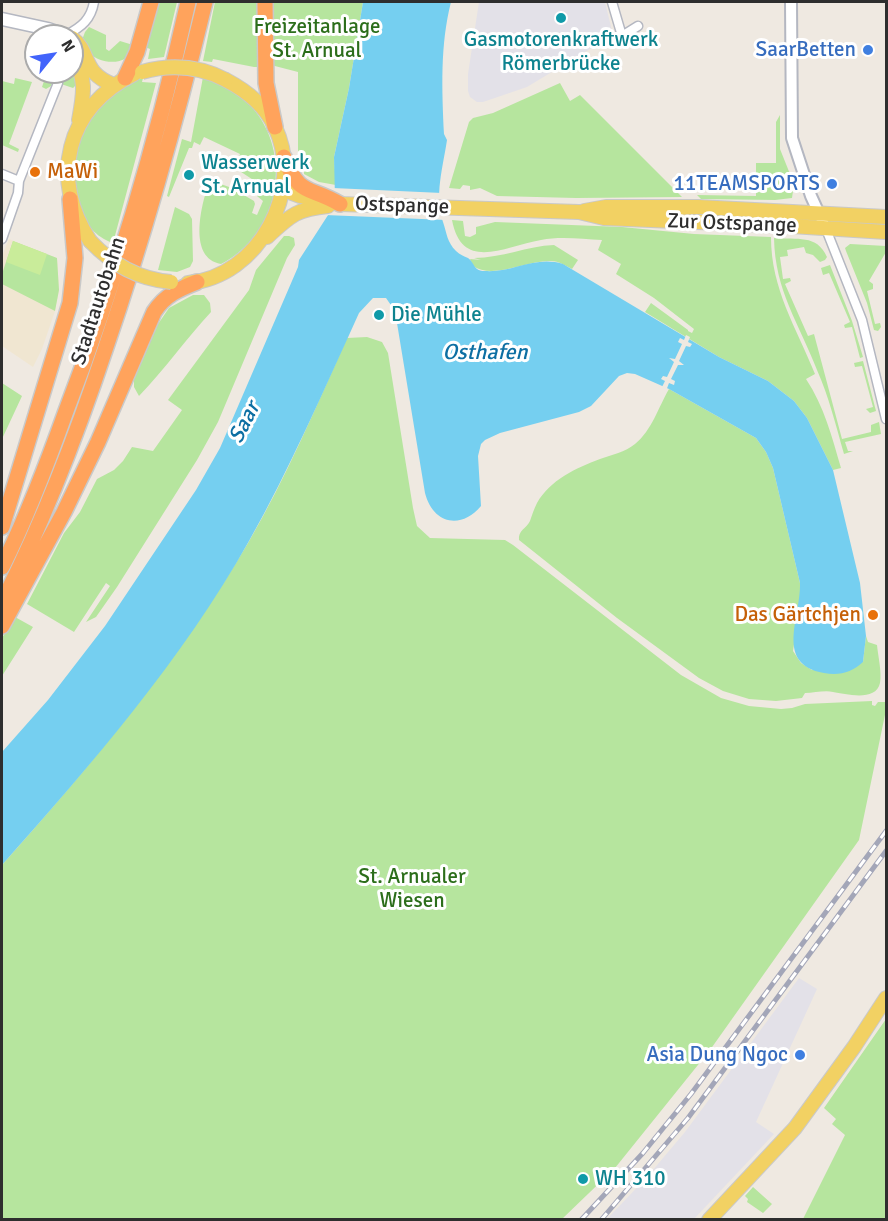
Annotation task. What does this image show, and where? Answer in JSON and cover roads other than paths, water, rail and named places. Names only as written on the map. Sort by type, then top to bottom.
[{"type":"highway","points":[[119,82],[137,52],[151,2]]},
{"type":"highway","name":"Stadtautobahn","points":[[2,567],[47,463],[87,357],[140,187],[188,2]]},
{"type":"highway","name":"Stadtautobahn","points":[[2,603],[39,525],[68,455],[123,297],[177,115],[205,2]]},
{"type":"highway","points":[[265,2],[266,83],[275,127]]},
{"type":"highway","points":[[284,157],[295,182],[309,199],[327,196],[340,204]]},
{"type":"highway","points":[[2,527],[70,303],[75,258],[70,199]]},
{"type":"highway","points":[[2,626],[64,512],[121,390],[154,312],[172,293],[197,282]]},
{"type":"main road","points":[[2,19],[26,24]]},
{"type":"main road","points":[[84,54],[92,71],[104,81],[119,82]]},
{"type":"main road","points":[[259,245],[277,210],[284,157],[275,127],[256,100],[226,80],[203,70],[186,67],[166,67],[142,72],[119,82],[92,105],[71,145],[68,165],[70,199],[77,219],[90,241],[106,257],[122,268],[147,279],[197,282],[235,266],[259,245],[309,199],[292,193],[282,183]]},
{"type":"main road","points":[[77,131],[83,84]]},
{"type":"main road","name":"Ostspange","points":[[340,204],[465,208]]},
{"type":"main road","name":"Zur Ostspange","points":[[579,212],[606,207],[664,206],[886,217]]},
{"type":"main road","name":"Zur Ostspange","points":[[465,208],[579,212],[604,218],[886,232]]},
{"type":"main road","points":[[709,1220],[795,1128],[854,1047],[886,998]]},
{"type":"street","points":[[83,24],[89,18],[94,2]]},
{"type":"street","points":[[612,2],[622,36],[638,26]]},
{"type":"street","points":[[791,2],[792,138],[862,320],[886,419]]},
{"type":"street","points":[[2,239],[18,193],[19,181],[58,84]]},
{"type":"street","points":[[2,174],[19,181]]},
{"type":"water","points":[[363,2],[451,2],[443,51],[443,117],[444,134],[447,140],[439,202],[448,238],[456,251],[468,258],[481,271],[495,271],[543,262],[563,264],[719,357],[768,381],[794,401],[807,418],[833,470],[860,583],[866,636],[863,662],[845,672],[830,674],[809,668],[799,660],[794,638],[800,583],[773,468],[756,438],[669,389],[635,374],[627,373],[619,376],[591,406],[579,412],[500,433],[485,440],[481,444],[478,456],[481,506],[473,514],[457,521],[441,517],[434,511],[425,493],[395,311],[386,298],[373,298],[359,313],[279,485],[249,541],[195,628],[134,710],[2,865],[2,752],[48,700],[105,626],[196,490],[220,448],[299,260],[330,212],[335,198],[334,157],[349,88]]},
{"type":"railway","points":[[581,1220],[643,1153],[691,1094],[886,831]]},
{"type":"railway","points":[[601,1220],[688,1118],[886,851]]},
{"type":"place","name":"Gasmotorenkraftwerk Römerbrücke","points":[[561,18]]},
{"type":"place","name":"SaarBetten","points":[[868,50]]},
{"type":"place","name":"MaWi","points":[[35,172]]},
{"type":"place","name":"Wasserwerk St. Arnual","points":[[189,175]]},
{"type":"place","name":"11TEAMSPORTS","points":[[832,184]]},
{"type":"place","name":"Die Mühle","points":[[379,315]]},
{"type":"place","name":"Das Gärtchjen","points":[[873,615]]},
{"type":"place","name":"Asia Dung Ngoc","points":[[800,1055]]},
{"type":"place","name":"WH 310","points":[[583,1179]]},
{"type":"park label","name":"Freizeitanlage St. Arnual","points":[[317,39]]},
{"type":"park label","name":"St. Arnualer Wiesen","points":[[412,889]]},
{"type":"water label","name":"Osthafen","points":[[485,353]]},
{"type":"water label","name":"Saar","points":[[245,423]]}]
